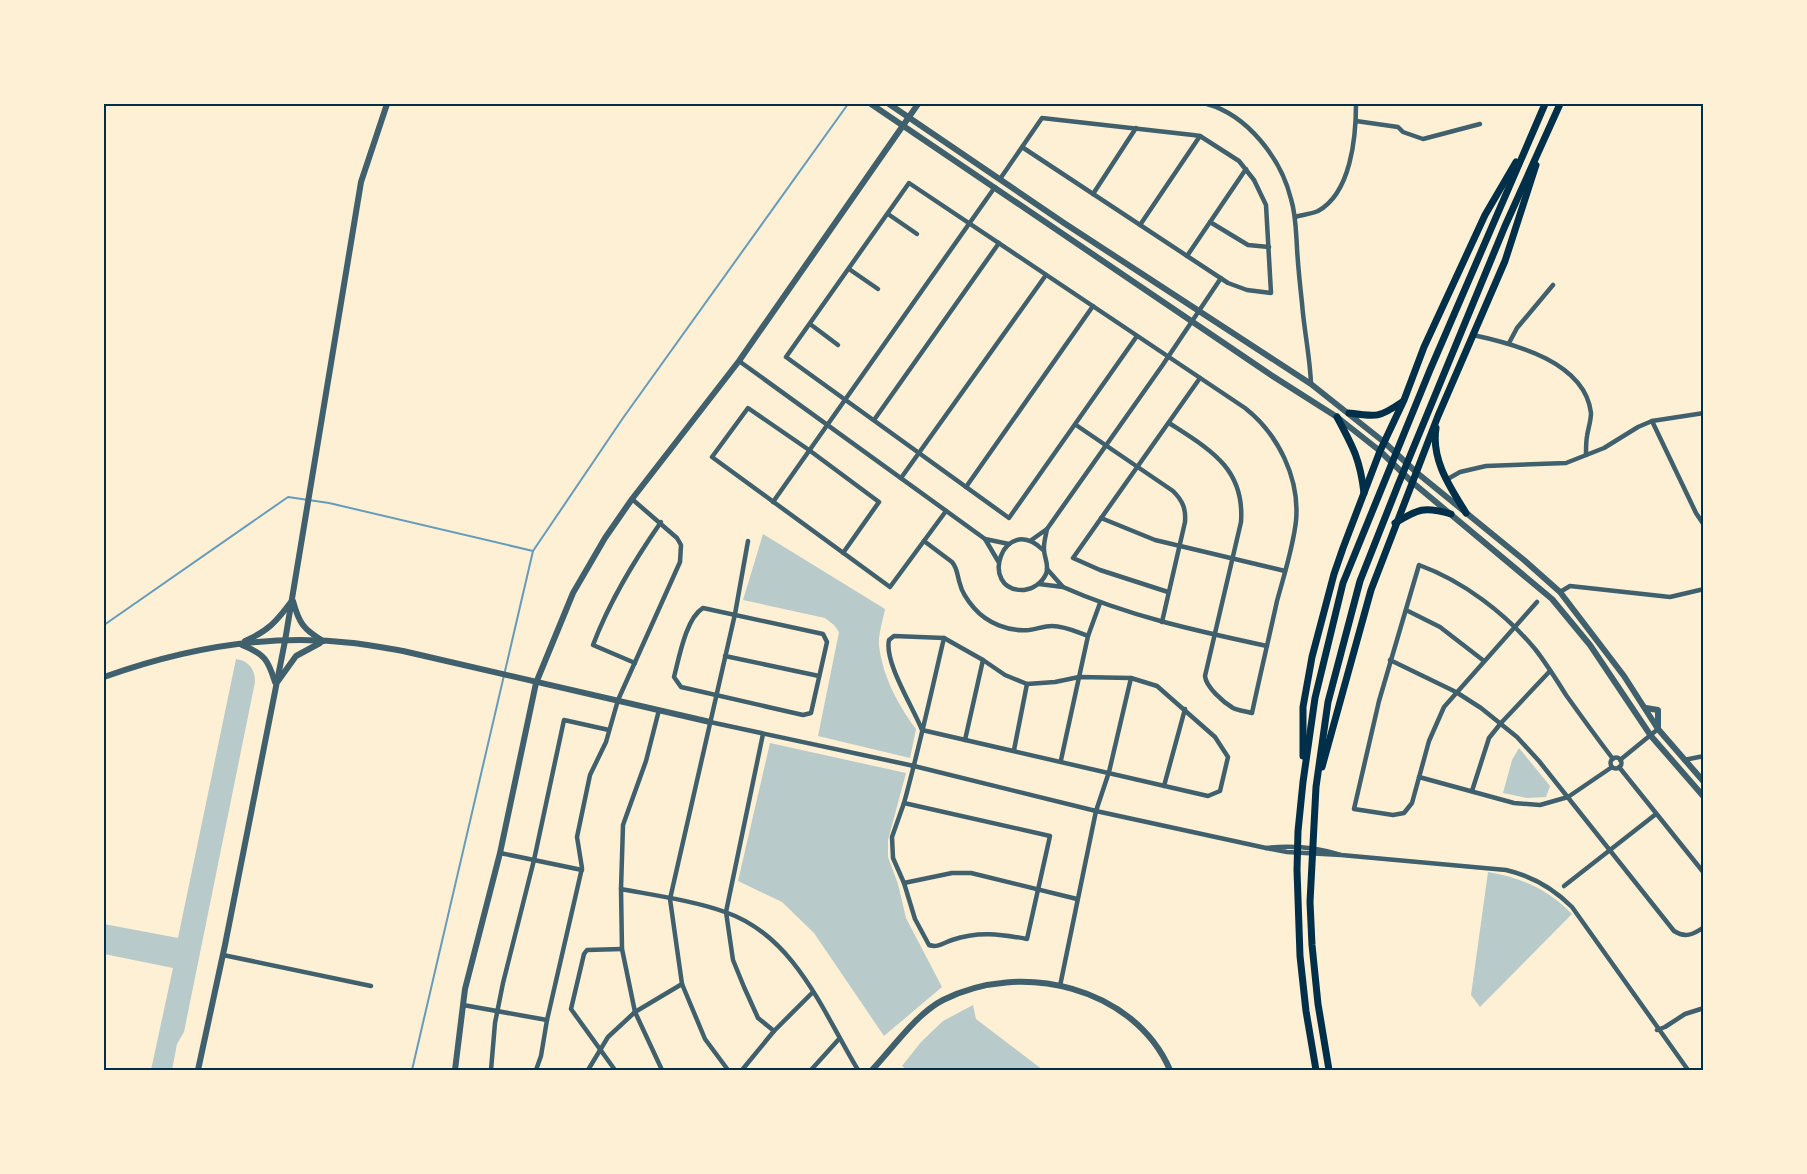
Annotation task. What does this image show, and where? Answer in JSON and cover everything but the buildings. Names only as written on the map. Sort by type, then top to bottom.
[{"type":"main road","points":[[1316,1071],[1300,957],[1298,870],[1298,831],[1315,698],[1343,583],[1404,432],[1545,104]]},
{"type":"main road","points":[[1329,1071],[1318,1004],[1312,945],[1311,869],[1316,787],[1328,702],[1360,581],[1505,226],[1560,104]]},
{"type":"main road","points":[[1316,787],[1368,600],[1395,523],[1505,261],[1544,140]]},
{"type":"main road","points":[[1303,782],[1303,707],[1312,657],[1334,574],[1380,451],[1404,400],[1424,347],[1485,215],[1528,142]]},
{"type":"main road","points":[[1349,413],[1383,415],[1404,400]]},
{"type":"main road","points":[[1438,416],[1434,439],[1440,467],[1466,513]]},
{"type":"main road","points":[[1337,417],[1360,466],[1364,494]]},
{"type":"main road","points":[[1395,523],[1418,509],[1437,510],[1451,514]]},
{"type":"street","points":[[198,1071],[285,642],[361,182],[387,104]]},
{"type":"street","points":[[871,104],[1337,417],[1380,451],[1412,482],[1538,585],[1570,618],[1651,735],[1704,796]]},
{"type":"street","points":[[889,104],[1197,312],[1311,384],[1384,442],[1416,472],[1560,592],[1586,623],[1646,708],[1658,729],[1704,782]]},
{"type":"street","points":[[455,1071],[465,990],[500,853],[536,683],[573,593],[605,538],[632,499],[739,361],[918,104]]},
{"type":"street","points":[[1207,104],[1225,111],[1243,123],[1256,136],[1286,181],[1295,217],[1302,312],[1311,366],[1311,384]]},
{"type":"street","points":[[1295,217],[1317,211],[1330,201],[1347,173],[1356,122],[1356,104]]},
{"type":"street","points":[[1000,179],[1022,147],[1042,118],[1200,136],[1239,161],[1258,188],[1266,205],[1271,293],[1247,290],[1221,278],[1022,147]]},
{"type":"street","points":[[1356,122],[1398,127],[1403,132],[1423,139],[1480,124]]},
{"type":"street","points":[[1093,194],[1136,128]]},
{"type":"street","points":[[1140,225],[1200,136]]},
{"type":"street","points":[[1187,256],[1246,169]]},
{"type":"street","points":[[1137,336],[1009,518],[786,357],[909,183],[970,223],[1254,415],[1270,434],[1283,456],[1294,488],[1296,505],[1293,536],[1252,713],[1229,704],[1205,681],[1242,511],[1241,500],[1234,478],[1215,454],[1169,423]]},
{"type":"street","points":[[773,502],[995,187]]},
{"type":"street","points":[[888,214],[917,234]]},
{"type":"street","points":[[1210,222],[1248,246],[1269,247]]},
{"type":"street","points":[[874,420],[999,243]]},
{"type":"street","points":[[849,269],[878,289]]},
{"type":"street","points":[[901,478],[1046,275]]},
{"type":"street","points":[[1030,541],[1047,529],[1221,278]]},
{"type":"street","points":[[1509,343],[1517,328],[1553,285]]},
{"type":"street","points":[[966,487],[1093,306]]},
{"type":"street","points":[[810,324],[838,345]]},
{"type":"street","points":[[1473,335],[1509,343],[1545,358],[1571,376],[1587,396],[1591,416],[1586,438],[1586,455]]},
{"type":"street","points":[[739,361],[985,539],[998,561],[1000,574],[1010,586],[1026,590],[1039,584],[1046,574],[1047,558],[1043,550],[1030,541],[1022,540],[1009,544],[1002,551],[998,561]]},
{"type":"street","points":[[1168,592],[1111,574],[1073,558],[1200,378]]},
{"type":"street","points":[[843,553],[879,502],[748,408],[712,458],[773,502],[843,553],[890,587],[946,511]]},
{"type":"street","points":[[1446,480],[1460,472],[1486,466],[1566,463],[1604,448],[1638,427],[1652,422],[1704,413]]},
{"type":"street","points":[[1652,422],[1704,525]]},
{"type":"street","points":[[1076,425],[1173,491],[1182,502],[1186,514],[1162,622]]},
{"type":"street","points":[[536,1071],[582,870],[578,831],[590,774],[606,742],[618,700],[680,562],[681,545],[677,538],[632,499]]},
{"type":"street","points":[[1101,518],[1139,535],[1285,570]]},
{"type":"street","points":[[635,663],[593,645],[604,616],[624,578],[661,522]]},
{"type":"street","points":[[1043,550],[1047,529]]},
{"type":"street","points":[[985,539],[1009,544]]},
{"type":"street","points":[[728,1071],[705,1039],[682,984],[670,899],[735,614],[748,541]]},
{"type":"street","points":[[924,541],[956,566],[960,583],[968,600],[980,615],[989,621],[1015,630],[1054,626],[1088,636]]},
{"type":"street","points":[[1537,602],[1514,627],[1456,692],[1444,707],[1433,728],[1412,802],[1404,813],[1393,815],[1354,809],[1379,700],[1419,565],[1469,592],[1514,627],[1536,650],[1613,759]]},
{"type":"street","points":[[1047,569],[1063,587]]},
{"type":"street","points":[[1039,584],[1063,587],[1100,603],[1162,622],[1267,646]]},
{"type":"street","points":[[1560,592],[1570,586],[1670,597],[1704,589]]},
{"type":"street","points":[[292,600],[298,619],[306,631],[323,641]]},
{"type":"street","points":[[239,644],[266,632],[292,600]]},
{"type":"street","points":[[1061,760],[1088,636],[1100,603]]},
{"type":"street","points":[[703,608],[735,614],[823,634],[827,642],[811,713],[803,715],[681,687],[674,676],[684,641],[696,612],[703,608]]},
{"type":"street","points":[[1406,610],[1440,627],[1484,661]]},
{"type":"street","points":[[894,636],[944,638],[1005,675],[1027,684],[1079,677],[1131,678],[1157,686],[1215,737],[1228,757],[1220,791],[1208,796],[1061,760],[922,730],[914,709],[892,667],[887,646],[889,640],[894,636]]},
{"type":"street","points":[[904,803],[1050,836],[1027,939],[988,932],[951,940],[933,947],[915,919],[904,883],[893,858],[892,837],[914,766],[944,638]]},
{"type":"street","points":[[276,684],[296,656],[323,641]]},
{"type":"street","points":[[104,677],[206,649],[239,644],[323,641],[352,643],[403,651],[1266,848],[1322,849],[1341,855],[1519,873],[1552,889],[1572,907],[1688,1071]]},
{"type":"street","points":[[239,644],[257,651],[264,657],[276,684]]},
{"type":"street","points":[[725,656],[819,676]]},
{"type":"street","points":[[965,740],[983,660]]},
{"type":"street","points":[[1390,660],[1456,692],[1501,723],[1529,750],[1674,930],[1678,934],[1689,935],[1704,927]]},
{"type":"street","points":[[1472,791],[1489,738],[1550,671]]},
{"type":"street","points":[[1060,986],[1096,811],[1109,772],[1131,678]]},
{"type":"street","points":[[1014,750],[1027,684]]},
{"type":"street","points":[[1164,786],[1185,709]]},
{"type":"street","points":[[659,710],[646,761],[623,825],[621,889],[622,949],[635,1012],[662,1071]]},
{"type":"street","points":[[491,1071],[497,1011],[534,860],[564,720],[609,730]]},
{"type":"street","points":[[1658,729],[1620,760],[1619,767],[1704,873]]},
{"type":"street","points":[[763,734],[726,912],[732,960],[758,1018],[774,1031]]},
{"type":"street","points":[[1684,760],[1704,756]]},
{"type":"street","points":[[1613,759],[1620,760]]},
{"type":"street","points":[[1612,767],[1610,762],[1613,759]]},
{"type":"street","points":[[1419,777],[1527,805],[1550,803],[1568,797],[1612,767],[1616,769],[1619,767]]},
{"type":"street","points":[[1564,886],[1656,814]]},
{"type":"street","points":[[500,853],[582,870]]},
{"type":"street","points":[[904,883],[952,873],[971,873],[1077,899]]},
{"type":"street","points":[[621,889],[726,912],[763,931],[785,953],[813,992],[858,1071]]},
{"type":"street","points":[[615,1071],[571,1010],[584,954],[587,950],[622,949]]},
{"type":"street","points":[[223,955],[371,986]]},
{"type":"street","points":[[872,1071],[924,1014],[941,1001],[974,987],[994,983],[1030,982],[1060,986],[1100,999],[1135,1020],[1162,1052],[1170,1071]]},
{"type":"street","points":[[588,1071],[608,1037],[635,1012],[682,984]]},
{"type":"street","points":[[742,1071],[774,1031],[813,992]]},
{"type":"street","points":[[462,1005],[547,1020]]},
{"type":"street","points":[[1657,1030],[1685,1014],[1703,1008]]},
{"type":"street","points":[[811,1071],[839,1040]]},
{"type":"shaded area","points":[[763,534],[885,609],[879,646],[892,690],[916,729],[910,758],[818,736],[839,632],[825,618],[743,600]]},
{"type":"shaded area","points":[[236,659],[250,666],[255,682],[184,1032],[177,1044],[172,1070],[151,1070],[173,968],[104,954],[104,924],[178,938]]},
{"type":"shaded area","points":[[770,743],[906,773],[888,840],[888,857],[898,884],[906,918],[942,987],[884,1036],[814,933],[782,902],[738,881]]},
{"type":"shaded area","points":[[1519,748],[1550,786],[1546,797],[1527,798],[1503,793],[1512,760]]},
{"type":"shaded area","points":[[1488,872],[1523,881],[1544,891],[1572,914],[1480,1007],[1471,995]]},
{"type":"shaded area","points":[[973,1005],[976,1019],[1043,1070],[907,1070],[902,1066],[921,1042],[943,1021]]},
{"type":"waterway","points":[[412,1070],[533,551],[623,418],[848,104]]},
{"type":"waterway","points":[[104,625],[288,497],[329,503],[533,551]]}]
